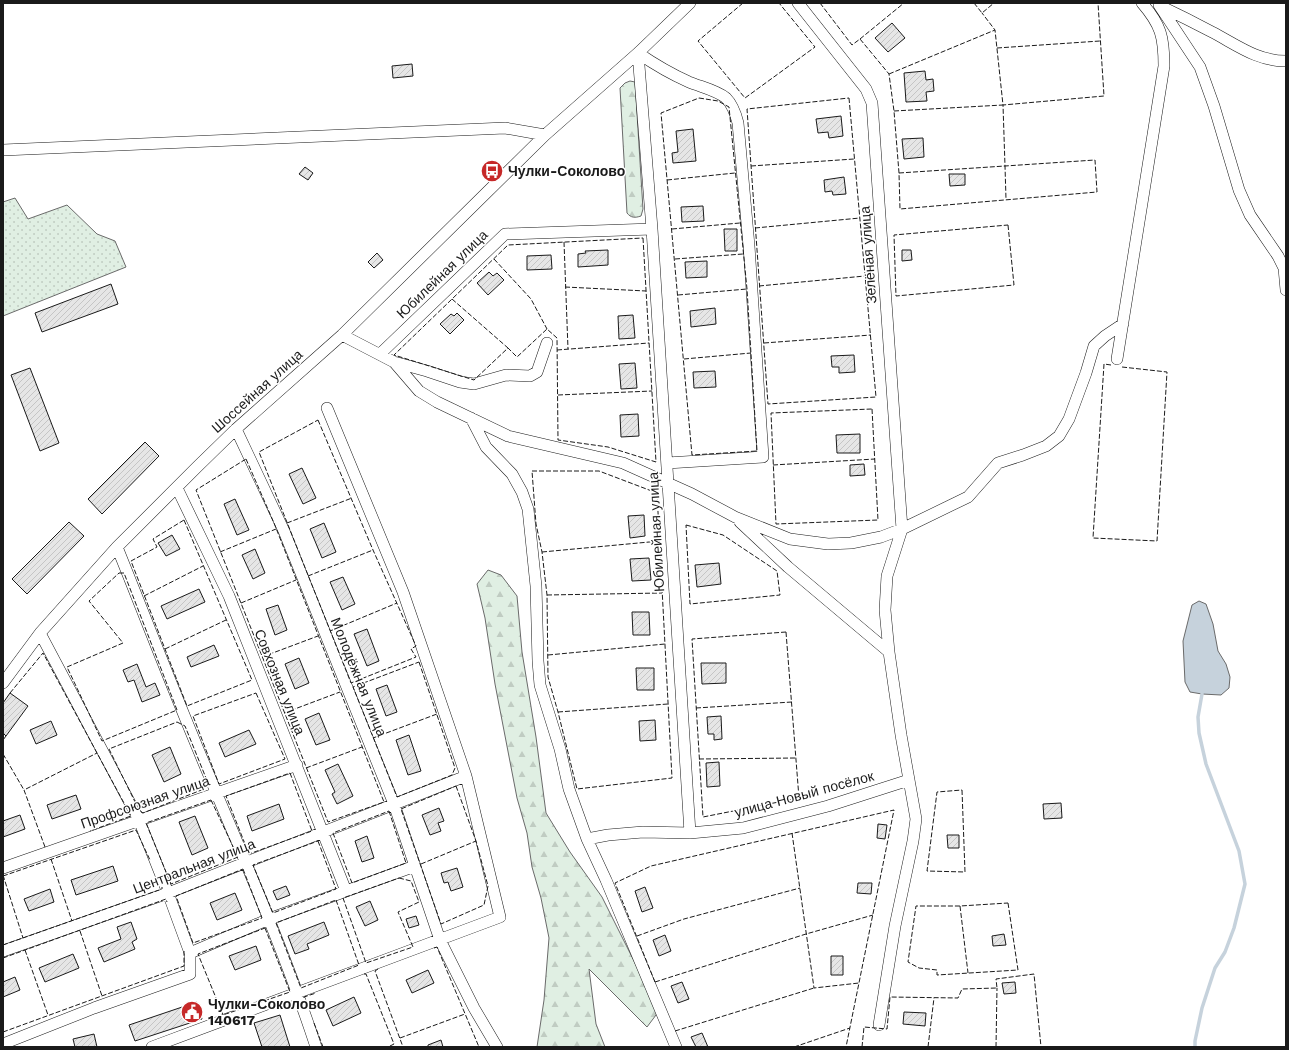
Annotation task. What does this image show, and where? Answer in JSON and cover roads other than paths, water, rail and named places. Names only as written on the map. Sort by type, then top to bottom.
[{"type":"street","name":"Шоссейная улица","points":[[3,683],[40,633],[117,547],[236,429],[342,335],[546,135],[638,53],[690,3]]},
{"type":"street","name":"Зелёная улица","points":[[798,3],[866,89],[872,103],[902,529]]},
{"type":"street","points":[[1117,359],[1164,66],[1164,45],[1159,27],[1152,14],[1142,3]]},
{"type":"street","points":[[1154,4],[1212,32],[1249,54],[1275,61],[1286,61]]},
{"type":"street","points":[[1154,4],[1200,67],[1214,106],[1239,190],[1250,214],[1278,256],[1284,268],[1286,290]]},
{"type":"street","name":"Юбилейная улица","points":[[638,53],[652,229],[690,833]]},
{"type":"street","points":[[638,53],[658,67],[689,82],[712,90],[727,99],[734,109],[738,123],[749,246],[764,456],[667,463]]},
{"type":"street","points":[[3,150],[505,128],[546,135]]},
{"type":"street","name":"Юбилейная улица","points":[[380,354],[505,234],[652,229]]},
{"type":"street","points":[[394,362],[419,390],[437,402],[508,436],[623,464],[692,494],[735,517],[790,539],[828,544],[851,543],[881,537],[902,529],[968,497],[998,463],[1046,446],[1059,436],[1069,419],[1094,346],[1122,324]]},
{"type":"street","points":[[342,335],[394,362],[460,382],[474,384],[486,379],[506,375],[530,376],[537,372],[547,343]]},
{"type":"street","points":[[152,1047],[500,918],[466,776],[403,592],[327,408]]},
{"type":"street","points":[[471,418],[486,447],[512,474],[522,492],[528,509],[536,586],[540,684],[560,749],[569,789],[587,839],[606,880],[676,1047]]},
{"type":"street","name":"Молодёжная улица","points":[[236,429],[284,531],[394,804],[440,940],[474,1008],[497,1047]]},
{"type":"street","name":"Совхозная улица","points":[[177,488],[229,596],[346,891]]},
{"type":"street","points":[[735,517],[788,567],[889,652]]},
{"type":"street","points":[[879,1025],[895,926],[916,819],[901,735],[889,652],[885,610],[886,576],[902,529]]},
{"type":"street","points":[[117,547],[183,713],[269,919],[298,993],[316,1047]]},
{"type":"street","points":[[3,1044],[94,1008],[190,974],[190,953],[139,820],[40,633]]},
{"type":"street","name":"Профсоюзная улица","points":[[3,868],[296,765]]},
{"type":"street","name":"Центральная улица","points":[[3,951],[168,893],[466,776]]},
{"type":"street","name":"улица Новый посёлок","points":[[587,839],[608,834],[643,832],[690,833],[743,828],[828,806],[909,780]]},
{"type":"street","points":[[190,953],[269,919],[415,866]]},
{"type":"waterway","points":[[1195,1047],[1202,1008],[1215,968],[1225,952],[1234,928],[1245,884],[1239,851],[1206,764],[1199,733],[1198,717],[1202,694]]},
{"type":"place","name":"Чулки-Соколово","points":[[492,171]]},
{"type":"place","name":"Чулки-Соколово 140617","points":[[192,1012]]}]
